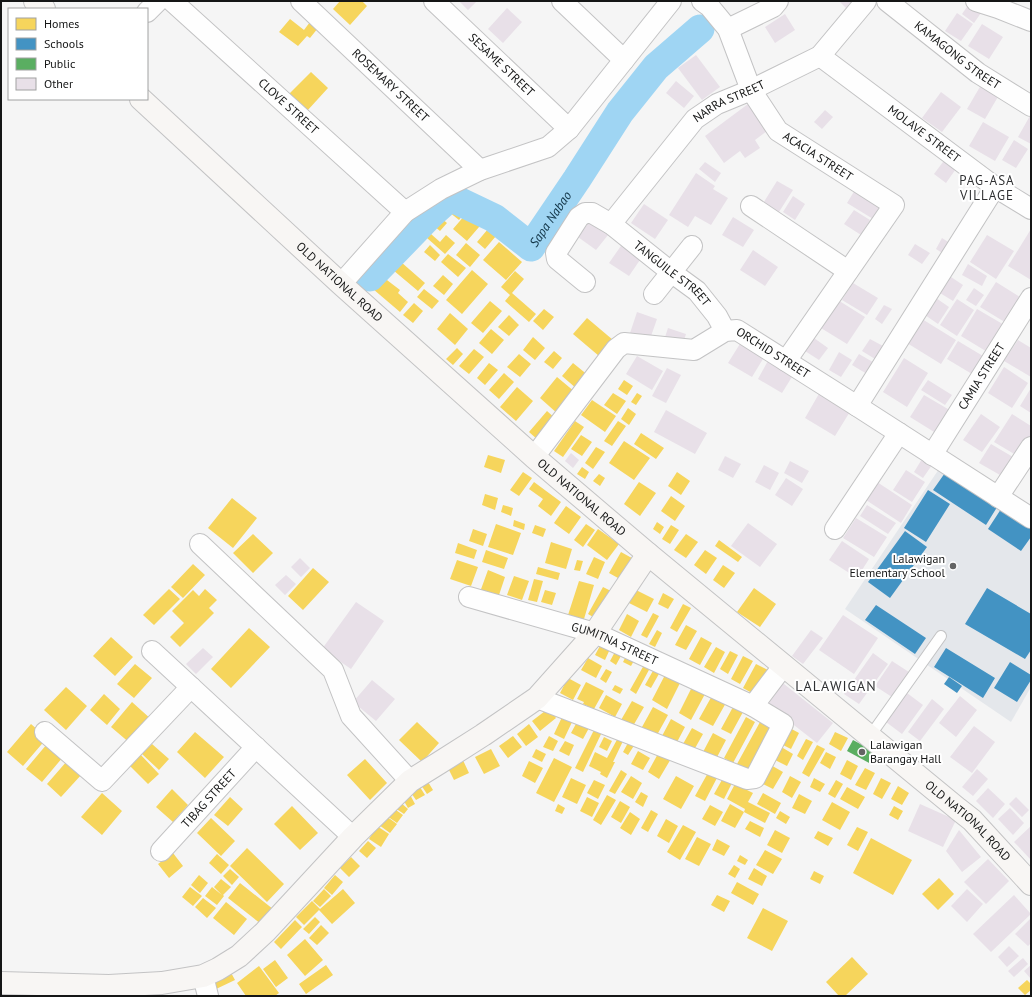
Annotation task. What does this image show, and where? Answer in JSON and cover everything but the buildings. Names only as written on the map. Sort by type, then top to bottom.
[{"type":"main road","points":[[35,1],[43,8]]},
{"type":"main road","name":"OLD NATIONAL ROAD","points":[[142,100],[341,284],[534,457],[648,554],[965,814],[1031,884]]},
{"type":"main road","points":[[1,983],[110,991],[162,983],[206,986],[218,969],[239,956],[265,932],[353,837],[410,781],[483,736],[537,698],[595,633],[648,554]]},
{"type":"street","points":[[148,11],[158,1]]},
{"type":"street","name":"CLOVE STREET","points":[[172,1],[405,212]]},
{"type":"street","name":"ROSEMARY STREET","points":[[301,1],[480,170]]},
{"type":"street","name":"SESAME STREET","points":[[434,1],[569,129]]},
{"type":"street","points":[[562,1],[624,60]]},
{"type":"street","points":[[341,284],[405,212],[441,189],[480,170],[548,147],[569,129],[671,1]]},
{"type":"street","name":"ACACIA STREET","points":[[702,1],[709,6],[728,29],[751,90],[778,131],[894,205],[848,271]]},
{"type":"street","points":[[728,29],[773,7],[778,1]]},
{"type":"street","name":"NARRA STREET","points":[[611,224],[695,119],[717,104],[751,90],[820,56],[866,1]]},
{"type":"street","name":"KAMAGONG STREET","points":[[887,1],[978,73],[1031,106]]},
{"type":"street","points":[[976,1],[1031,21]]},
{"type":"street","name":"MOLAVE STREET","points":[[820,56],[995,187],[1031,209]]},
{"type":"street","points":[[857,406],[995,187]]},
{"type":"street","points":[[751,206],[848,271],[786,361]]},
{"type":"street","name":"TANGUILE STREET","points":[[585,282],[557,259],[556,254],[579,217],[585,213],[592,213],[611,224],[697,291],[717,316],[725,332]]},
{"type":"street","points":[[654,294],[692,246]]},
{"type":"street","name":"CAMIA STREET","points":[[932,455],[1031,298]]},
{"type":"street","name":"ORCHID STREET","points":[[534,457],[616,348],[624,343],[694,350],[725,332],[737,330],[1031,518]]},
{"type":"street","points":[[835,529],[899,433]]},
{"type":"street","points":[[998,497],[1031,447]]},
{"type":"street","points":[[200,544],[333,670],[351,716],[410,781]]},
{"type":"street","name":"GUMITNA STREET","points":[[469,597],[595,633],[753,706],[783,724],[755,778],[746,779],[537,698]]},
{"type":"street","points":[[152,651],[353,837]]},
{"type":"street","points":[[753,706],[784,665]]},
{"type":"street","points":[[45,732],[102,781],[191,687]]},
{"type":"street","name":"TIBAG STREET","points":[[161,850],[256,748]]},
{"type":"lane","points":[[870,736],[941,636]]},
{"type":"shaded area","name":"Lalawigan Elementary School","points":[[943,463],[1031,522],[1031,687],[1011,722],[845,609]]},
{"type":"waterway","name":"Sapa Nabao","points":[[370,277],[430,215],[450,197],[494,218],[531,247],[620,112],[656,67],[700,29]]},
{"type":"place","name":"Lalawigan Elementary School","points":[[953,566]]},
{"type":"place","name":"Lalawigan Barangay Hall","points":[[862,752]]},
{"type":"district","name":"PAG-ASA VILLAGE","points":[[987,188]]},
{"type":"district","name":"LALAWIGAN","points":[[836,686]]}]
